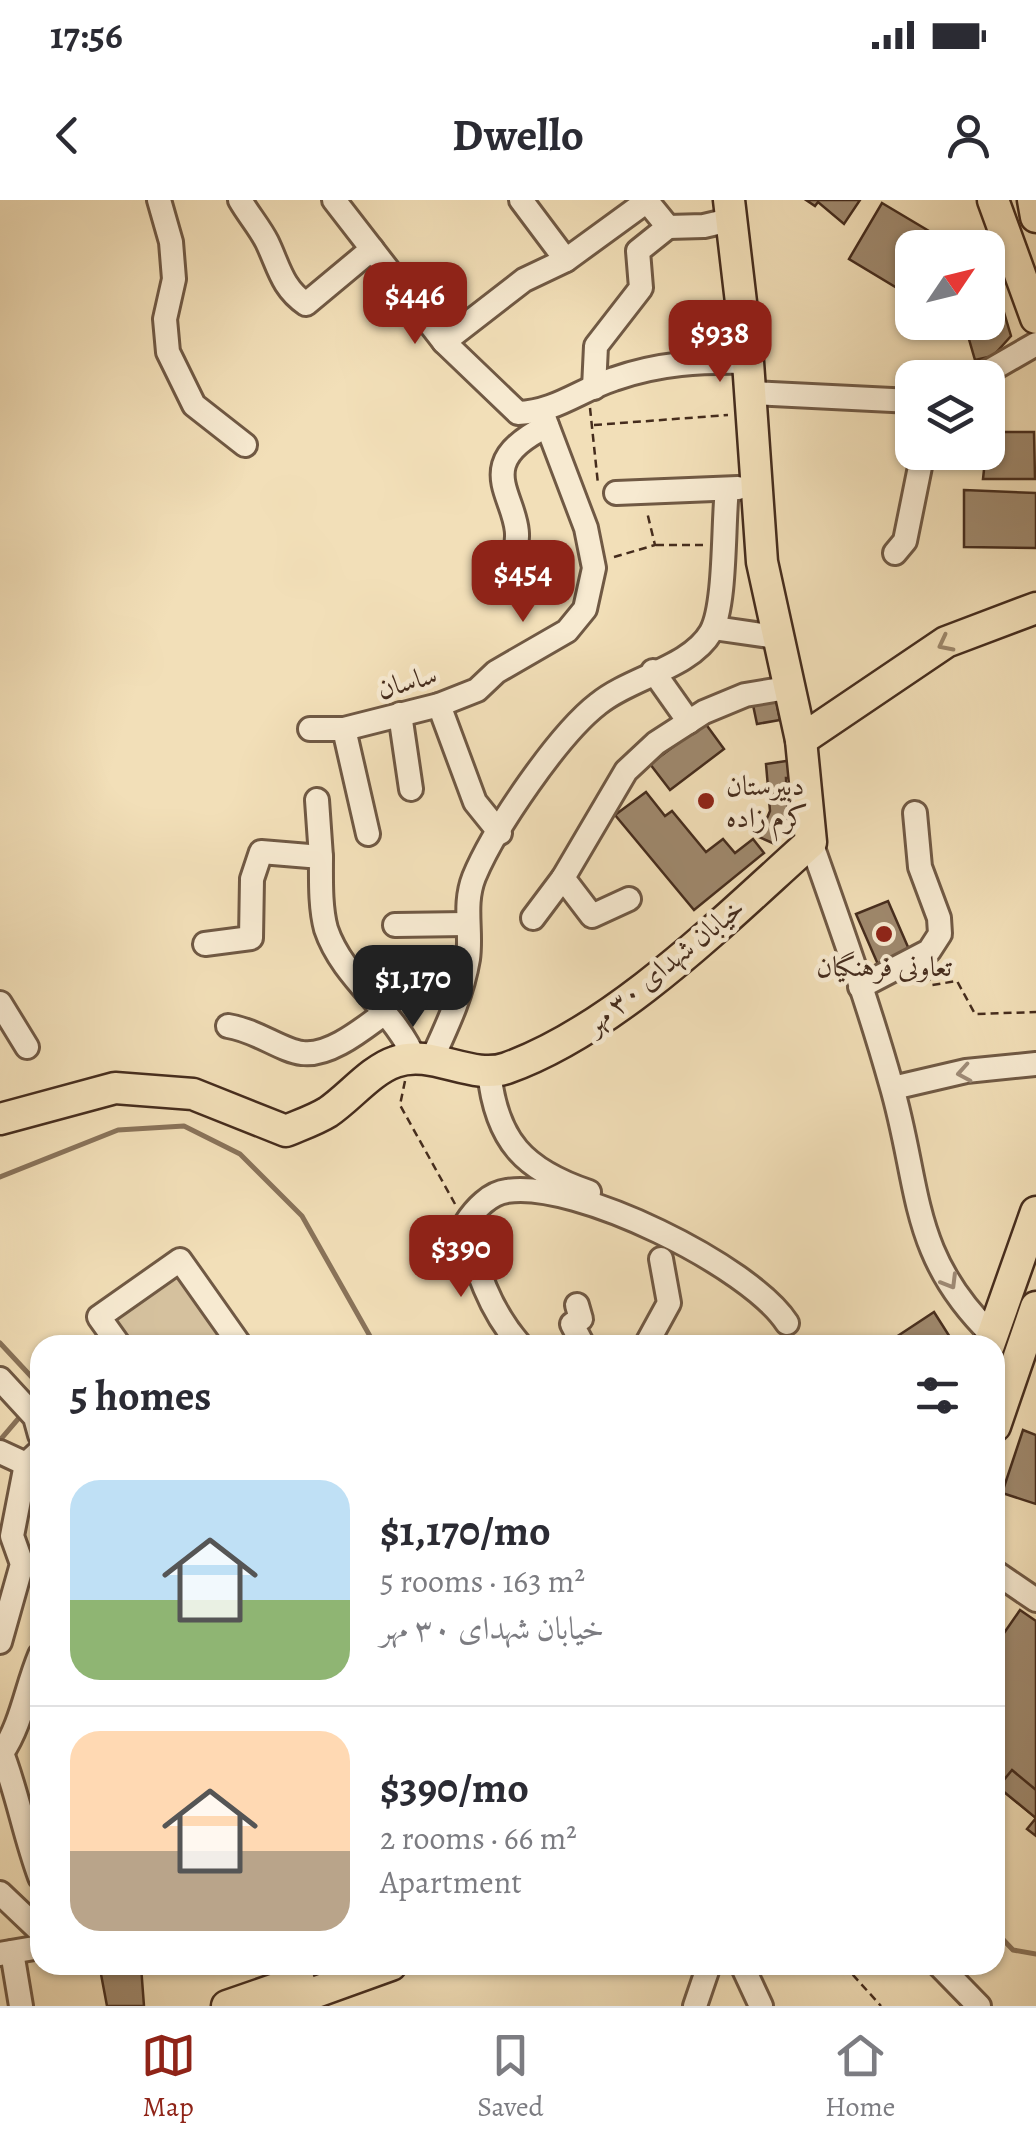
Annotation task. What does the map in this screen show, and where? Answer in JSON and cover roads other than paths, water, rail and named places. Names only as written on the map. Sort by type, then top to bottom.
[{"type":"main road","points":[[994,200],[1036,318]]},
{"type":"main road","points":[[1032,200],[1036,216]]},
{"type":"main road","points":[[731,210],[750,404],[742,488],[800,740],[811,842]]},
{"type":"main road","points":[[800,740],[946,642],[1036,608]]},
{"type":"main road","name":"خیابان شهدای ۳۰ مهر","points":[[488,1071],[504,1069],[580,1033],[692,948],[811,842]]},
{"type":"main road","points":[[0,1119],[115,1088],[193,1094],[286,1131],[325,1114],[394,1062],[419,1060],[488,1071]]},
{"type":"main road","points":[[993,1335],[1036,1212]]},
{"type":"main road","points":[[1005,1397],[1036,1307]]},
{"type":"main road","points":[[227,2006],[312,1975]]},
{"type":"main road","points":[[286,1985],[338,1975]]},
{"type":"street","points":[[159,200],[171,242],[174,279],[165,319],[168,352],[194,405],[244,445]]},
{"type":"street","points":[[240,200],[268,244],[274,267],[294,295],[306,304],[372,249]]},
{"type":"street","points":[[334,200],[444,342],[518,413],[545,419]]},
{"type":"street","points":[[520,200],[566,260]]},
{"type":"street","points":[[444,342],[524,280],[566,260],[646,201],[668,227]]},
{"type":"street","points":[[590,390],[596,346],[641,288],[638,251],[668,227],[731,210]]},
{"type":"street","points":[[1005,362],[1036,344]]},
{"type":"street","points":[[486,585],[510,562],[514,536],[501,471],[508,452],[545,419],[590,390],[686,361],[748,362]]},
{"type":"street","points":[[750,404],[895,402]]},
{"type":"street","name":"ساسان","points":[[310,729],[344,728],[439,705],[476,690],[496,672],[567,631],[585,609],[593,564],[586,528],[545,419]]},
{"type":"street","points":[[895,554],[905,540],[919,470]]},
{"type":"street","points":[[318,800],[326,928],[341,956],[404,1032],[419,1060],[457,1006],[469,954],[466,924],[474,877],[566,735],[598,704],[652,671],[698,650],[714,628],[721,546],[742,488],[616,493]]},
{"type":"street","points":[[714,628],[776,636]]},
{"type":"street","points":[[652,671],[689,722]]},
{"type":"street","points":[[532,918],[564,878],[626,771],[656,743],[745,695],[787,688]]},
{"type":"street","points":[[439,705],[475,802],[500,833]]},
{"type":"street","points":[[400,714],[411,789]]},
{"type":"street","points":[[344,728],[368,834]]},
{"type":"street","points":[[860,987],[929,951],[940,934],[939,918],[920,867],[914,813]]},
{"type":"street","points":[[811,842],[892,1088],[918,1220],[967,1310],[987,1335]]},
{"type":"street","points":[[205,944],[250,938],[252,879],[261,852],[321,857]]},
{"type":"street","points":[[564,878],[592,916],[628,898]]},
{"type":"street","points":[[395,924],[466,924]]},
{"type":"street","points":[[0,1003],[27,1047]]},
{"type":"street","points":[[228,1026],[255,1030],[302,1054],[325,1048],[386,1012]]},
{"type":"street","points":[[892,1088],[966,1071],[1036,1064]]},
{"type":"street","points":[[488,1071],[500,1122],[518,1156],[572,1186],[674,1229],[788,1327]]},
{"type":"street","points":[[511,1335],[496,1318],[475,1264],[466,1223],[476,1208],[505,1190],[538,1192],[646,1223],[716,1264],[772,1306],[788,1327]]},
{"type":"street","points":[[652,1335],[669,1304],[662,1259]]},
{"type":"street","points":[[112,1335],[99,1317],[180,1260],[233,1335]]},
{"type":"street","points":[[578,1304],[582,1319],[572,1324],[578,1335]]},
{"type":"street","points":[[0,1379],[30,1416]]},
{"type":"street","points":[[0,1452],[30,1457]]},
{"type":"street","points":[[0,1642],[22,1564],[12,1536],[30,1469]]},
{"type":"street","points":[[1005,1579],[1036,1600]]},
{"type":"street","points":[[30,1679],[18,1730],[4,1765],[30,1850]]},
{"type":"street","points":[[0,1892],[30,1920]]},
{"type":"street","points":[[6,1953],[20,2006]]},
{"type":"street","points":[[696,2006],[706,1975]]},
{"type":"street","points":[[747,1975],[762,2006]]},
{"type":"street","points":[[949,1975],[980,2006]]},
{"type":"waterway","points":[[0,1177],[118,1130],[184,1126],[240,1154],[302,1216],[369,1335]]},
{"type":"waterway","points":[[0,1343],[30,1375]]},
{"type":"waterway","points":[[0,1440],[24,1412]]},
{"type":"waterway","points":[[1005,1942],[1013,1950],[1036,1954]]},
{"type":"place","name":"دبیرستان کرم زاده","points":[[706,801]]},
{"type":"place","name":"تعاونی فرهنگیان","points":[[884,934]]}]
